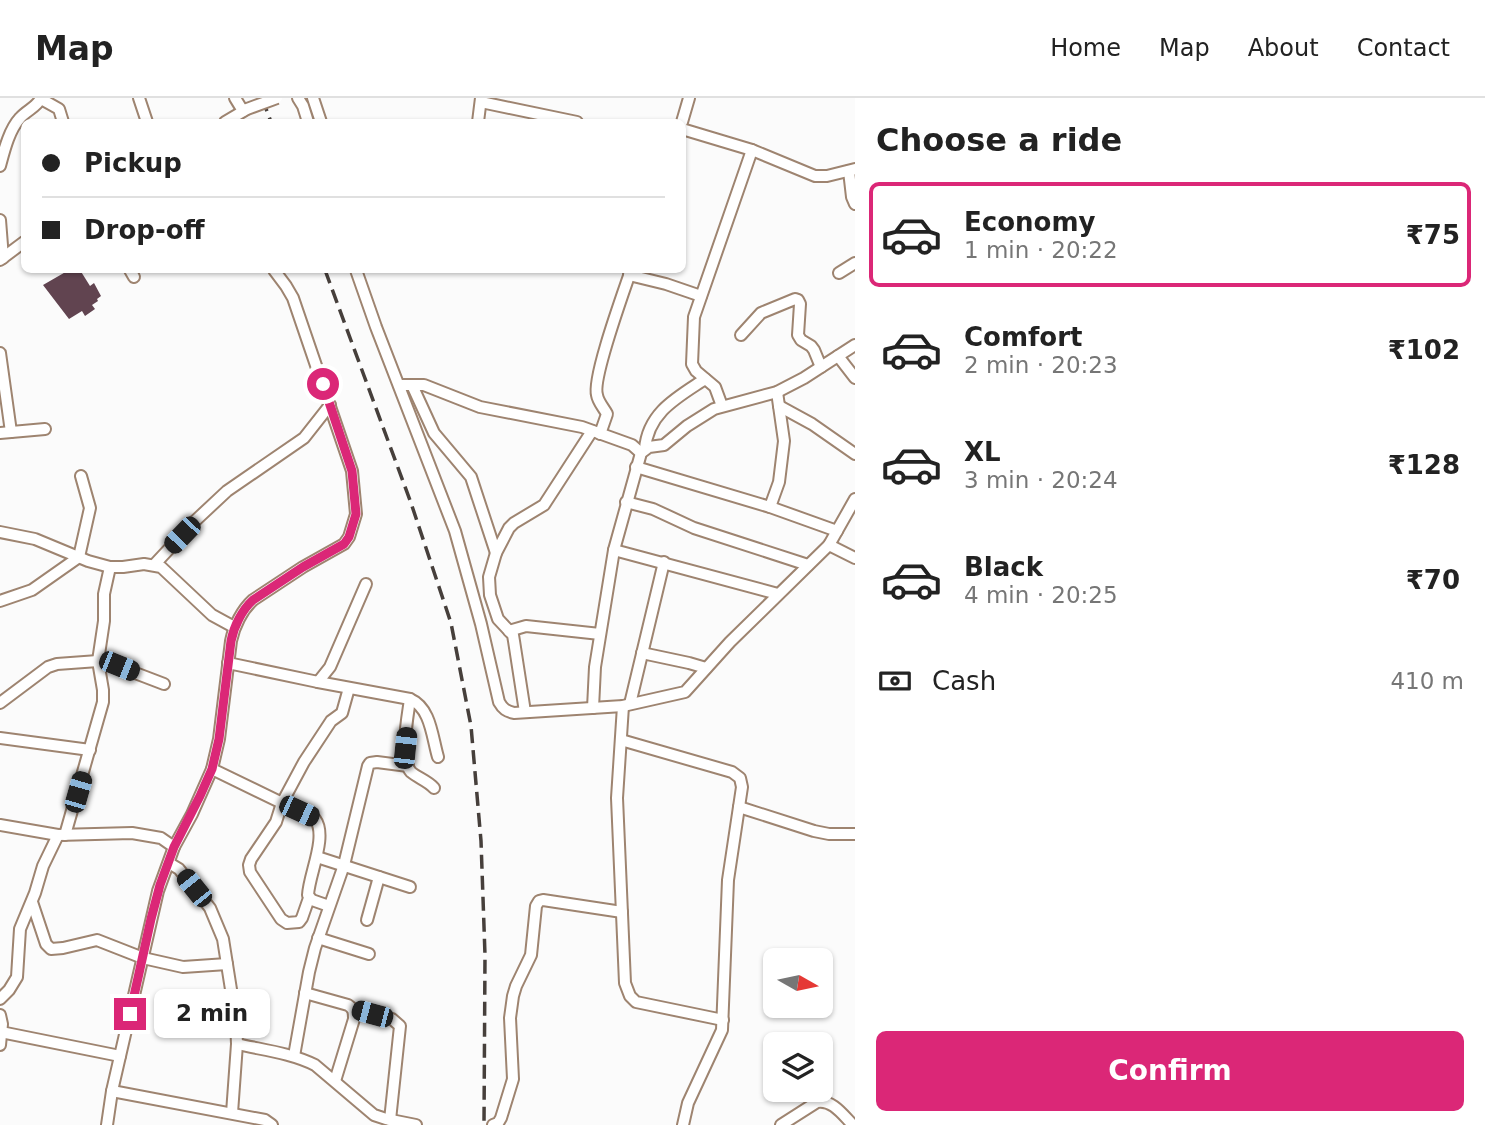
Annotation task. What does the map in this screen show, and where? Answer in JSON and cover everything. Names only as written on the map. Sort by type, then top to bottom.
[{"type":"street","points":[[0,166],[13,127],[41,98],[59,109],[62,119]]},
{"type":"street","points":[[139,98],[146,119]]},
{"type":"street","points":[[235,98],[245,110]]},
{"type":"street","points":[[230,119],[277,98]]},
{"type":"street","points":[[298,98],[307,119]]},
{"type":"street","points":[[313,98],[320,119]]},
{"type":"street","points":[[683,119],[689,98]]},
{"type":"street","points":[[478,119],[481,100],[564,119]]},
{"type":"street","points":[[686,130],[752,150],[815,176],[852,170],[852,197],[855,204]]},
{"type":"street","points":[[722,406],[715,387],[693,367],[691,358],[694,317],[752,150]]},
{"type":"street","points":[[0,220],[1,259]]},
{"type":"street","points":[[1,259],[21,244]]},
{"type":"street","points":[[839,273],[855,263]]},
{"type":"street","points":[[107,1125],[112,1091],[158,891],[174,847],[212,769],[219,739],[234,627],[253,600],[344,544],[356,514],[353,477],[331,405],[293,298],[276,273]]},
{"type":"street","points":[[357,273],[455,531],[499,702],[507,712],[626,705],[685,692],[730,642],[829,545],[855,499]]},
{"type":"street","points":[[525,712],[514,641],[498,619],[489,577],[496,553],[509,528],[544,505],[607,414],[596,393],[597,380],[630,273]]},
{"type":"street","points":[[633,273],[701,296]]},
{"type":"street","points":[[741,335],[761,313],[798,300],[798,335],[814,350],[821,367]]},
{"type":"street","points":[[399,385],[431,387],[480,407],[596,432],[632,444],[643,451],[664,445],[696,419],[722,406],[777,392],[855,345]]},
{"type":"street","points":[[0,353],[6,432],[45,429]]},
{"type":"street","points":[[838,356],[855,378]]},
{"type":"street","points":[[593,708],[595,667],[614,550],[646,434],[666,407],[705,379]]},
{"type":"street","points":[[412,385],[434,433],[471,477],[496,553]]},
{"type":"street","points":[[770,507],[779,482],[783,452],[784,432],[777,392]]},
{"type":"street","points":[[154,565],[227,491],[304,438],[331,405]]},
{"type":"street","points":[[779,406],[812,424],[855,454]]},
{"type":"street","points":[[636,467],[770,507],[837,531]]},
{"type":"street","points":[[0,601],[32,590],[79,557],[90,508],[81,476]]},
{"type":"street","points":[[626,502],[648,507],[694,528],[808,565]]},
{"type":"street","points":[[0,531],[35,539],[110,567],[144,564],[161,567],[212,615],[234,627]]},
{"type":"street","points":[[829,545],[855,558]]},
{"type":"street","points":[[614,550],[778,594]]},
{"type":"street","points":[[664,562],[642,653],[626,705],[621,740],[617,798],[625,983],[630,996],[636,1002],[723,1020]]},
{"type":"street","points":[[0,999],[17,977],[20,929],[43,866],[62,835],[103,702],[98,661],[104,621],[104,594],[110,567]]},
{"type":"street","points":[[318,682],[330,667],[366,584]]},
{"type":"street","points":[[509,631],[526,626],[600,634]]},
{"type":"street","points":[[642,653],[706,668]]},
{"type":"street","points":[[0,703],[52,665],[98,661],[119,666],[164,684]]},
{"type":"street","points":[[228,663],[418,702],[428,719],[438,757]]},
{"type":"street","points":[[212,769],[282,803],[315,819],[318,822],[320,828],[317,856],[308,891],[309,898],[299,922],[287,923],[281,919],[250,872],[249,865],[276,821],[282,803],[310,753],[331,722],[342,713],[349,688]]},
{"type":"street","points":[[410,699],[405,748],[408,766],[412,772],[435,788]]},
{"type":"street","points":[[0,738],[90,750]]},
{"type":"street","points":[[621,740],[732,772],[740,778],[742,787],[728,880],[722,1030],[688,1103],[683,1125]]},
{"type":"street","points":[[294,1056],[318,938],[344,865],[368,766],[377,762],[408,766]]},
{"type":"street","points":[[739,807],[814,831],[855,834]]},
{"type":"street","points":[[0,825],[62,835],[132,833],[161,838],[174,847]]},
{"type":"street","points":[[317,856],[410,887]]},
{"type":"street","points":[[169,863],[178,869],[210,908],[223,939],[236,1021],[232,1113]]},
{"type":"street","points":[[367,920],[379,877]]},
{"type":"street","points":[[309,898],[329,906]]},
{"type":"street","points":[[493,1125],[501,1118],[512,1086],[510,1018],[516,986],[531,955],[536,906],[543,900],[622,912]]},
{"type":"street","points":[[32,902],[46,944],[51,949],[97,940],[143,958],[183,967],[227,964]]},
{"type":"street","points":[[318,938],[369,954]]},
{"type":"street","points":[[305,993],[392,1019],[400,1026],[390,1120]]},
{"type":"street","points":[[335,1082],[354,1019],[353,1009]]},
{"type":"street","points":[[0,1015],[0,1045]]},
{"type":"street","points":[[1,1032],[120,1056]]},
{"type":"street","points":[[237,1044],[294,1056],[315,1065],[374,1115],[416,1125]]},
{"type":"street","points":[[112,1091],[265,1120],[272,1125]]},
{"type":"street","points":[[781,1125],[817,1102],[823,1101],[833,1105],[849,1124]]},
{"type":"building","points":[[64,273],[82,273],[90,286],[94,283],[101,296],[92,305],[95,309],[85,316],[82,311],[69,319],[43,285]]},
{"type":"railway","points":[[262,98],[270,119]]},
{"type":"railway","points":[[326,273],[411,503],[451,623],[471,726],[481,841],[485,955],[484,1125]]},
{"type":"route","points":[[130,1014],[160,885],[174,847],[212,769],[219,739],[234,627],[250,602],[344,544],[356,517],[352,471],[323,384]]}]
